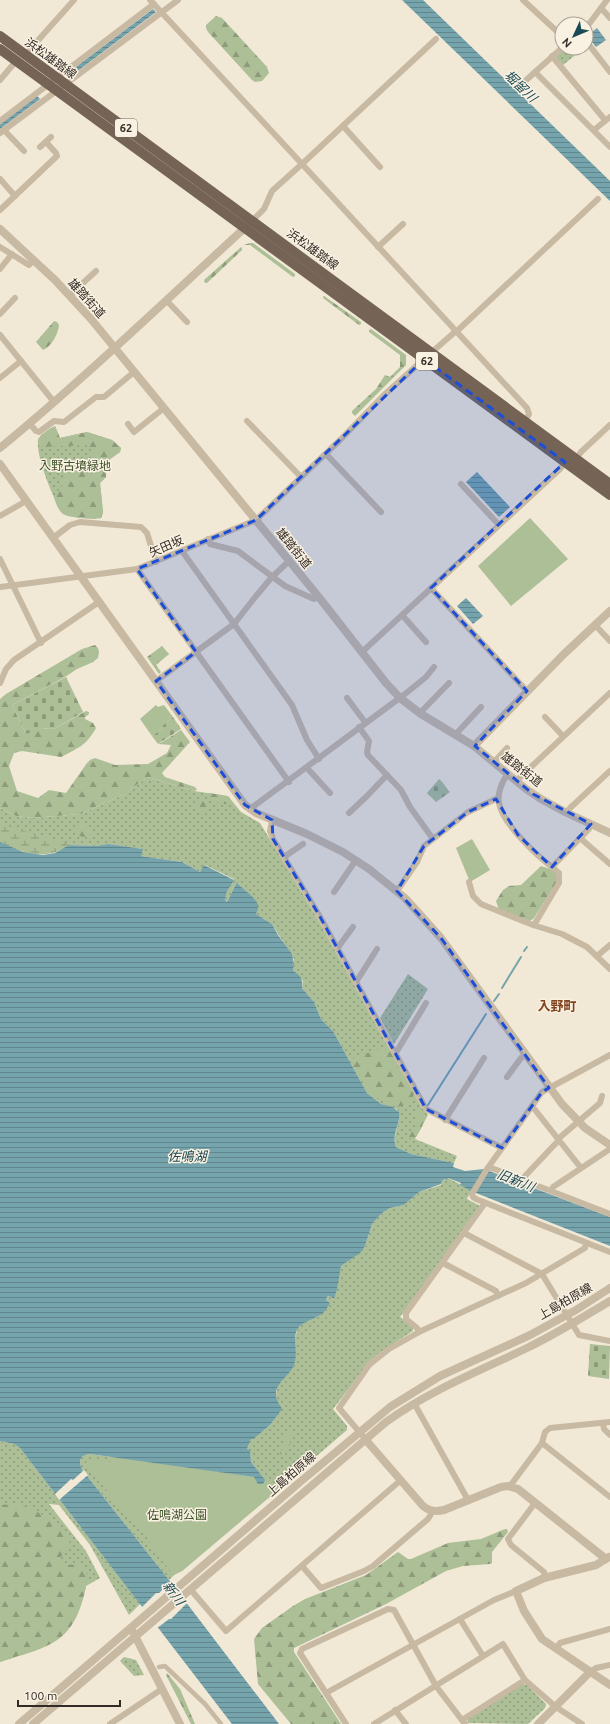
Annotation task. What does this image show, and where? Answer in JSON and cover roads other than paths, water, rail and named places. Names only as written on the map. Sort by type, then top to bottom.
[{"type":"main road","name":"浜松雄踏線","points":[[0,36],[610,484]]},
{"type":"main road","name":"浜松雄踏線","points":[[0,50],[610,495]]},
{"type":"street","points":[[25,55],[74,0]]},
{"type":"street","points":[[24,151],[2,132],[178,0]]},
{"type":"street","points":[[523,0],[554,29]]},
{"type":"street","points":[[594,17],[606,0]]},
{"type":"street","points":[[0,121],[57,78],[152,2],[529,411],[525,421]]},
{"type":"street","points":[[601,8],[610,18]]},
{"type":"street","points":[[0,448],[30,424],[115,348],[252,221],[264,209],[272,191],[436,39]]},
{"type":"street","points":[[594,51],[610,72]]},
{"type":"street","points":[[521,85],[552,56],[608,119],[594,130]]},
{"type":"street","points":[[0,80],[16,61]]},
{"type":"street","points":[[535,72],[610,147]]},
{"type":"street","points":[[343,126],[380,167]]},
{"type":"street","points":[[0,210],[57,156],[48,140],[40,147]]},
{"type":"street","points":[[0,180],[15,196]]},
{"type":"street","points":[[256,520],[326,454],[384,395],[456,332],[598,199]]},
{"type":"street","points":[[378,247],[403,224]]},
{"type":"street","name":"雄踏街道","points":[[1,230],[70,295],[256,520],[386,683],[400,698],[420,714],[474,746],[516,781],[541,799],[610,833]]},
{"type":"street","points":[[0,247],[29,264],[34,260]]},
{"type":"street","points":[[0,269],[12,254]]},
{"type":"street","points":[[70,295],[96,271]]},
{"type":"street","points":[[0,314],[15,298]]},
{"type":"street","points":[[166,300],[187,322]]},
{"type":"street","points":[[0,335],[54,402]]},
{"type":"street","points":[[0,378],[21,361]]},
{"type":"street","points":[[30,424],[39,432],[54,421],[64,422],[96,397],[104,397],[134,372]]},
{"type":"street","points":[[128,424],[134,432],[164,408]]},
{"type":"street","points":[[247,421],[301,477]]},
{"type":"street","points":[[576,458],[610,425]]},
{"type":"street","points":[[326,454],[381,512]]},
{"type":"street","points":[[362,652],[565,462]]},
{"type":"street","points":[[0,464],[241,800],[250,809],[272,820],[316,838],[356,860],[397,891],[438,935],[549,1088],[579,1122],[610,1145]]},
{"type":"street","points":[[461,484],[499,525]]},
{"type":"street","points":[[0,516],[26,501]]},
{"type":"street","name":"矢田坂","points":[[0,587],[137,569],[256,520]]},
{"type":"street","points":[[53,538],[70,525],[80,522],[141,527],[148,533],[156,562]]},
{"type":"street","points":[[208,540],[210,544],[238,551],[272,577],[303,595],[314,599],[318,596]]},
{"type":"street","points":[[182,551],[292,704],[307,740],[319,759]]},
{"type":"street","points":[[0,559],[41,643]]},
{"type":"street","points":[[156,681],[234,624],[272,577],[289,562]]},
{"type":"street","points":[[137,569],[289,782]]},
{"type":"street","points":[[431,588],[527,692]]},
{"type":"street","points":[[0,683],[10,665],[99,602]]},
{"type":"street","points":[[474,746],[564,654],[610,612]]},
{"type":"street","points":[[402,615],[426,642]]},
{"type":"street","points":[[595,625],[610,641]]},
{"type":"street","points":[[250,809],[308,768],[365,722],[400,698],[426,677],[434,667]]},
{"type":"street","points":[[420,714],[449,683]]},
{"type":"street","points":[[516,781],[610,693]]},
{"type":"street","points":[[347,698],[365,722]]},
{"type":"street","points":[[455,734],[481,707]]},
{"type":"street","points":[[545,717],[563,736]]},
{"type":"street","points":[[359,727],[369,741],[367,752],[368,755],[401,790],[410,807],[433,839]]},
{"type":"street","points":[[494,762],[507,748]]},
{"type":"street","points":[[308,768],[330,793]]},
{"type":"street","points":[[568,813],[570,808],[610,771]]},
{"type":"street","points":[[508,774],[504,779],[498,798],[501,810],[518,835],[538,857],[559,873],[559,883],[534,925]]},
{"type":"street","points":[[349,813],[387,775]]},
{"type":"street","points":[[397,891],[417,862],[421,850],[468,812],[498,798]]},
{"type":"street","points":[[272,820],[270,835],[337,948],[426,1109],[502,1148]]},
{"type":"street","points":[[552,867],[589,829],[591,824]]},
{"type":"street","points":[[580,838],[610,864]]},
{"type":"street","points":[[284,857],[303,844]]},
{"type":"street","points":[[334,892],[356,860]]},
{"type":"street","points":[[469,882],[473,896],[481,904],[534,925],[562,934],[587,947],[610,969]]},
{"type":"street","points":[[337,948],[353,927]]},
{"type":"street","points":[[597,956],[610,945]]},
{"type":"street","points":[[355,981],[358,980],[377,949]]},
{"type":"street","points":[[394,1052],[397,1051],[426,1003]]},
{"type":"street","points":[[508,1077],[521,1058],[525,1055]]},
{"type":"street","points":[[610,1055],[542,1092],[488,1168],[472,1196],[474,1199],[610,1252]]},
{"type":"street","points":[[445,1120],[484,1058]]},
{"type":"street","points":[[524,1181],[526,1176],[558,1139],[600,1103],[602,1096]]},
{"type":"street","points":[[532,1106],[581,1168]]},
{"type":"street","points":[[551,1192],[553,1187],[610,1149]]},
{"type":"street","points":[[488,1168],[610,1214]]},
{"type":"street","points":[[419,1332],[417,1328],[406,1319],[406,1313],[485,1203]]},
{"type":"street","points":[[464,1233],[542,1274],[566,1316],[581,1337],[610,1341]]},
{"type":"street","points":[[326,1693],[494,1600],[546,1578],[591,1567],[609,1559],[518,1489],[510,1486],[501,1487],[444,1510],[432,1511],[423,1506],[339,1408],[375,1359],[389,1349],[419,1332],[526,1283],[585,1248],[586,1243]]},
{"type":"street","points":[[443,1263],[496,1291],[498,1296]]},
{"type":"street","name":"上島柏原線","points":[[19,1724],[141,1618],[359,1432],[394,1404],[462,1365],[523,1339],[566,1316],[610,1288]]},
{"type":"street","name":"上島柏原線","points":[[33,1724],[386,1422],[414,1403],[455,1380],[526,1349],[610,1301]]},
{"type":"street","points":[[414,1403],[468,1500]]},
{"type":"street","points":[[510,1486],[542,1443],[546,1432],[550,1428],[610,1422]]},
{"type":"street","points":[[603,1423],[604,1429],[610,1435]]},
{"type":"street","points":[[542,1443],[610,1497]]},
{"type":"street","points":[[189,1591],[226,1631],[401,1480]]},
{"type":"street","points":[[535,1503],[508,1540],[511,1545],[544,1572],[546,1578]]},
{"type":"street","points":[[302,1566],[321,1588],[364,1571],[378,1562],[428,1520],[432,1511]]},
{"type":"street","points":[[516,1591],[524,1612],[537,1632],[545,1641],[610,1685]]},
{"type":"street","points":[[346,1724],[300,1653],[302,1649],[388,1609],[394,1610],[436,1686],[464,1722],[525,1680]]},
{"type":"street","points":[[460,1618],[483,1656]]},
{"type":"street","points":[[130,1628],[180,1724]]},
{"type":"street","points":[[556,1649],[560,1643],[610,1630]]},
{"type":"street","points":[[374,1724],[503,1644],[525,1680],[556,1707],[582,1724]]},
{"type":"street","points":[[538,1724],[590,1672],[596,1668],[610,1665]]},
{"type":"street","points":[[159,1667],[165,1666],[205,1704],[221,1724]]},
{"type":"street","points":[[110,1724],[162,1689]]},
{"type":"street","points":[[396,1710],[406,1724]]},
{"type":"water","points":[[402,0],[423,0],[610,181],[610,201]]},
{"type":"water","points":[[153,9],[156,12],[75,73],[73,69]]},
{"type":"water","points":[[597,28],[606,40],[596,47],[594,45],[594,30]]},
{"type":"water","points":[[37,96],[40,99],[0,129],[0,124]]},
{"type":"water","points":[[477,472],[510,507],[499,517],[466,482]]},
{"type":"water","points":[[466,598],[483,616],[473,624],[457,606]]},
{"type":"water","name":"佐鳴湖","points":[[0,842],[23,852],[43,855],[55,853],[69,845],[96,846],[108,844],[143,849],[141,856],[182,862],[200,872],[204,865],[234,880],[227,891],[225,900],[227,902],[237,882],[254,898],[258,905],[256,914],[272,924],[292,954],[294,964],[293,971],[301,978],[302,988],[314,1002],[321,1019],[333,1031],[367,1093],[381,1104],[393,1107],[399,1112],[399,1121],[395,1133],[396,1147],[411,1154],[454,1163],[453,1167],[465,1171],[484,1169],[610,1217],[610,1246],[471,1191],[460,1185],[461,1183],[448,1178],[447,1180],[445,1179],[441,1184],[419,1192],[404,1205],[390,1208],[382,1213],[372,1224],[365,1246],[360,1253],[341,1266],[334,1299],[329,1296],[327,1297],[326,1300],[330,1303],[324,1312],[299,1327],[295,1335],[296,1357],[294,1366],[281,1381],[277,1390],[277,1399],[282,1409],[270,1425],[251,1439],[247,1449],[250,1450],[251,1462],[265,1480],[263,1484],[258,1484],[254,1477],[90,1454],[82,1457],[80,1460],[80,1465],[83,1471],[169,1580],[279,1724],[232,1724],[20,1448],[14,1444],[0,1441]]},
{"type":"waterway","points":[[524,951],[527,947]]},
{"type":"waterway","points":[[502,988],[521,957]]},
{"type":"waterway","points":[[494,1001],[499,994]]},
{"type":"waterway","points":[[428,1105],[486,1014]]},
{"type":"district","name":"入野町","points":[[557,1006]]},
{"type":"water label","name":"堀留川","points":[[521,86]]},
{"type":"water label","name":"旧新川","points":[[516,1180]]},
{"type":"water label","name":"新川","points":[[174,1593]]},
{"type":"park label","name":"入野古墳緑地","points":[[75,465]]},
{"type":"park label","name":"佐鳴湖公園","points":[[177,1514]]}]
